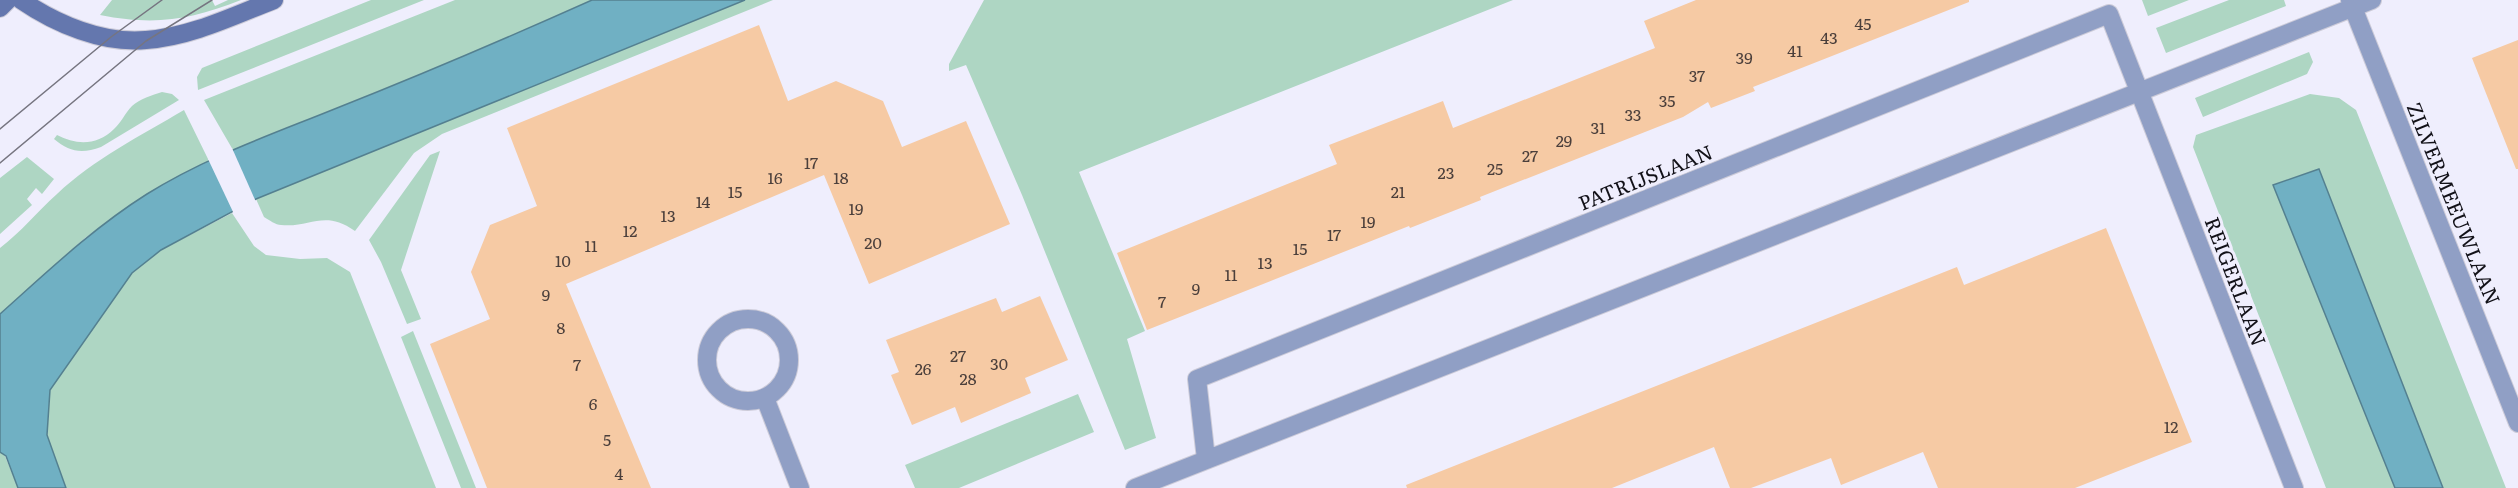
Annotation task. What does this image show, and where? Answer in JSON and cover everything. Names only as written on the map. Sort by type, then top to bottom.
[{"type":"main road","points":[[0,8],[8,0]]},
{"type":"main road","points":[[21,0],[39,12],[75,28],[119,40],[146,40],[207,27],[274,0]]},
{"type":"street","points":[[1135,488],[2352,4],[2372,0]]},
{"type":"street","name":"ZILVERMEEUWLAAN","points":[[2352,4],[2518,423]]},
{"type":"street","name":"PATRIJSLAAN","points":[[1206,459],[1197,379],[2109,14],[2138,91]]},
{"type":"street","name":"REIGERLAAN","points":[[2138,91],[2294,488]]},
{"type":"street","points":[[752,319],[777,330],[784,341],[789,354],[789,367],[776,391],[765,398],[751,402],[738,400],[725,394],[715,385],[706,359],[709,346],[716,334],[726,325],[739,320],[752,319]]},
{"type":"street","points":[[765,398],[800,488]]},
{"type":"green space","points":[[112,0],[212,0],[215,6],[228,0],[241,0],[188,16],[138,20],[100,15]]},
{"type":"green space","points":[[371,0],[424,0],[198,90],[197,77],[202,68]]},
{"type":"green space","points":[[455,0],[592,0],[474,53],[233,150],[204,100]]},
{"type":"green space","points":[[745,0],[773,0],[442,134],[414,153],[355,231],[335,221],[326,220],[292,225],[277,224],[264,217],[256,199]]},
{"type":"green space","points":[[984,0],[1513,0],[1079,172],[1145,331],[1127,339],[1156,438],[1125,450],[1022,195],[966,65],[949,71],[949,64]]},
{"type":"green space","points":[[2142,0],[2189,0],[2148,16]]},
{"type":"green space","points":[[2229,0],[2284,0],[2286,6],[2166,53],[2156,28]]},
{"type":"green space","points":[[2309,52],[2313,62],[2307,74],[2203,117],[2195,98]]},
{"type":"green space","points":[[162,92],[172,94],[179,100],[101,147],[88,151],[70,149],[54,139],[57,135],[79,142],[101,139],[116,127],[135,104]]},
{"type":"green space","points":[[2310,94],[2339,98],[2356,110],[2506,488],[2443,488],[2319,169],[2273,185],[2395,488],[2326,488],[2193,147],[2196,135]]},
{"type":"green space","points":[[184,110],[209,161],[147,194],[85,238],[0,314],[0,248],[71,181],[118,149]]},
{"type":"green space","points":[[440,151],[401,270],[421,319],[407,324],[381,262],[369,240],[430,155]]},
{"type":"green space","points":[[27,157],[54,179],[42,194],[36,188],[27,199],[32,205],[0,234],[0,178]]},
{"type":"green space","points":[[232,213],[254,246],[266,255],[300,259],[327,258],[350,272],[436,488],[66,488],[47,435],[50,390],[132,273],[161,250]]},
{"type":"green space","points":[[413,331],[476,488],[461,488],[401,337]]},
{"type":"green space","points":[[1078,394],[1094,432],[959,488],[915,488],[905,465]]},
{"type":"green space","points":[[0,452],[5,456],[18,488],[0,488]]},
{"type":"water","points":[[592,0],[745,0],[256,199],[161,250],[132,273],[50,390],[47,435],[66,488],[18,488],[6,456],[0,452],[0,314],[71,251],[127,207],[193,169],[240,147],[465,56]]},
{"type":"water","points":[[2319,169],[2443,488],[2395,488],[2273,185]]},
{"type":"pier","points":[[232,148],[256,202],[234,214],[208,159]]},
{"type":"building","points":[[1696,0],[1969,0],[1969,2],[1753,87],[1755,91],[1711,108],[1708,102],[1683,117],[1480,197],[1481,200],[1410,228],[1409,226],[1147,330],[1117,253],[1337,164],[1329,145],[1443,101],[1453,128],[1655,48],[1644,21]]},
{"type":"building","points":[[759,25],[788,101],[836,81],[883,101],[902,147],[966,121],[1010,224],[869,284],[824,175],[566,284],[651,488],[487,488],[430,344],[490,319],[471,272],[490,225],[537,206],[507,128]]},
{"type":"building","points":[[2518,40],[2518,169],[2516,169],[2472,58]]},
{"type":"building","points":[[2106,228],[2192,442],[2075,488],[1938,488],[1923,452],[1841,485],[1831,458],[1751,488],[1730,488],[1714,447],[1612,488],[1407,488],[1406,485],[1957,267],[1964,285]]},
{"type":"building","points":[[1040,296],[1068,360],[1025,378],[1031,393],[961,423],[955,407],[912,425],[891,375],[899,372],[886,340],[996,298],[1002,312]]},
{"type":"tram line","points":[[0,129],[111,37],[162,0]]},
{"type":"tram line","points":[[0,163],[146,41],[212,0]]}]
